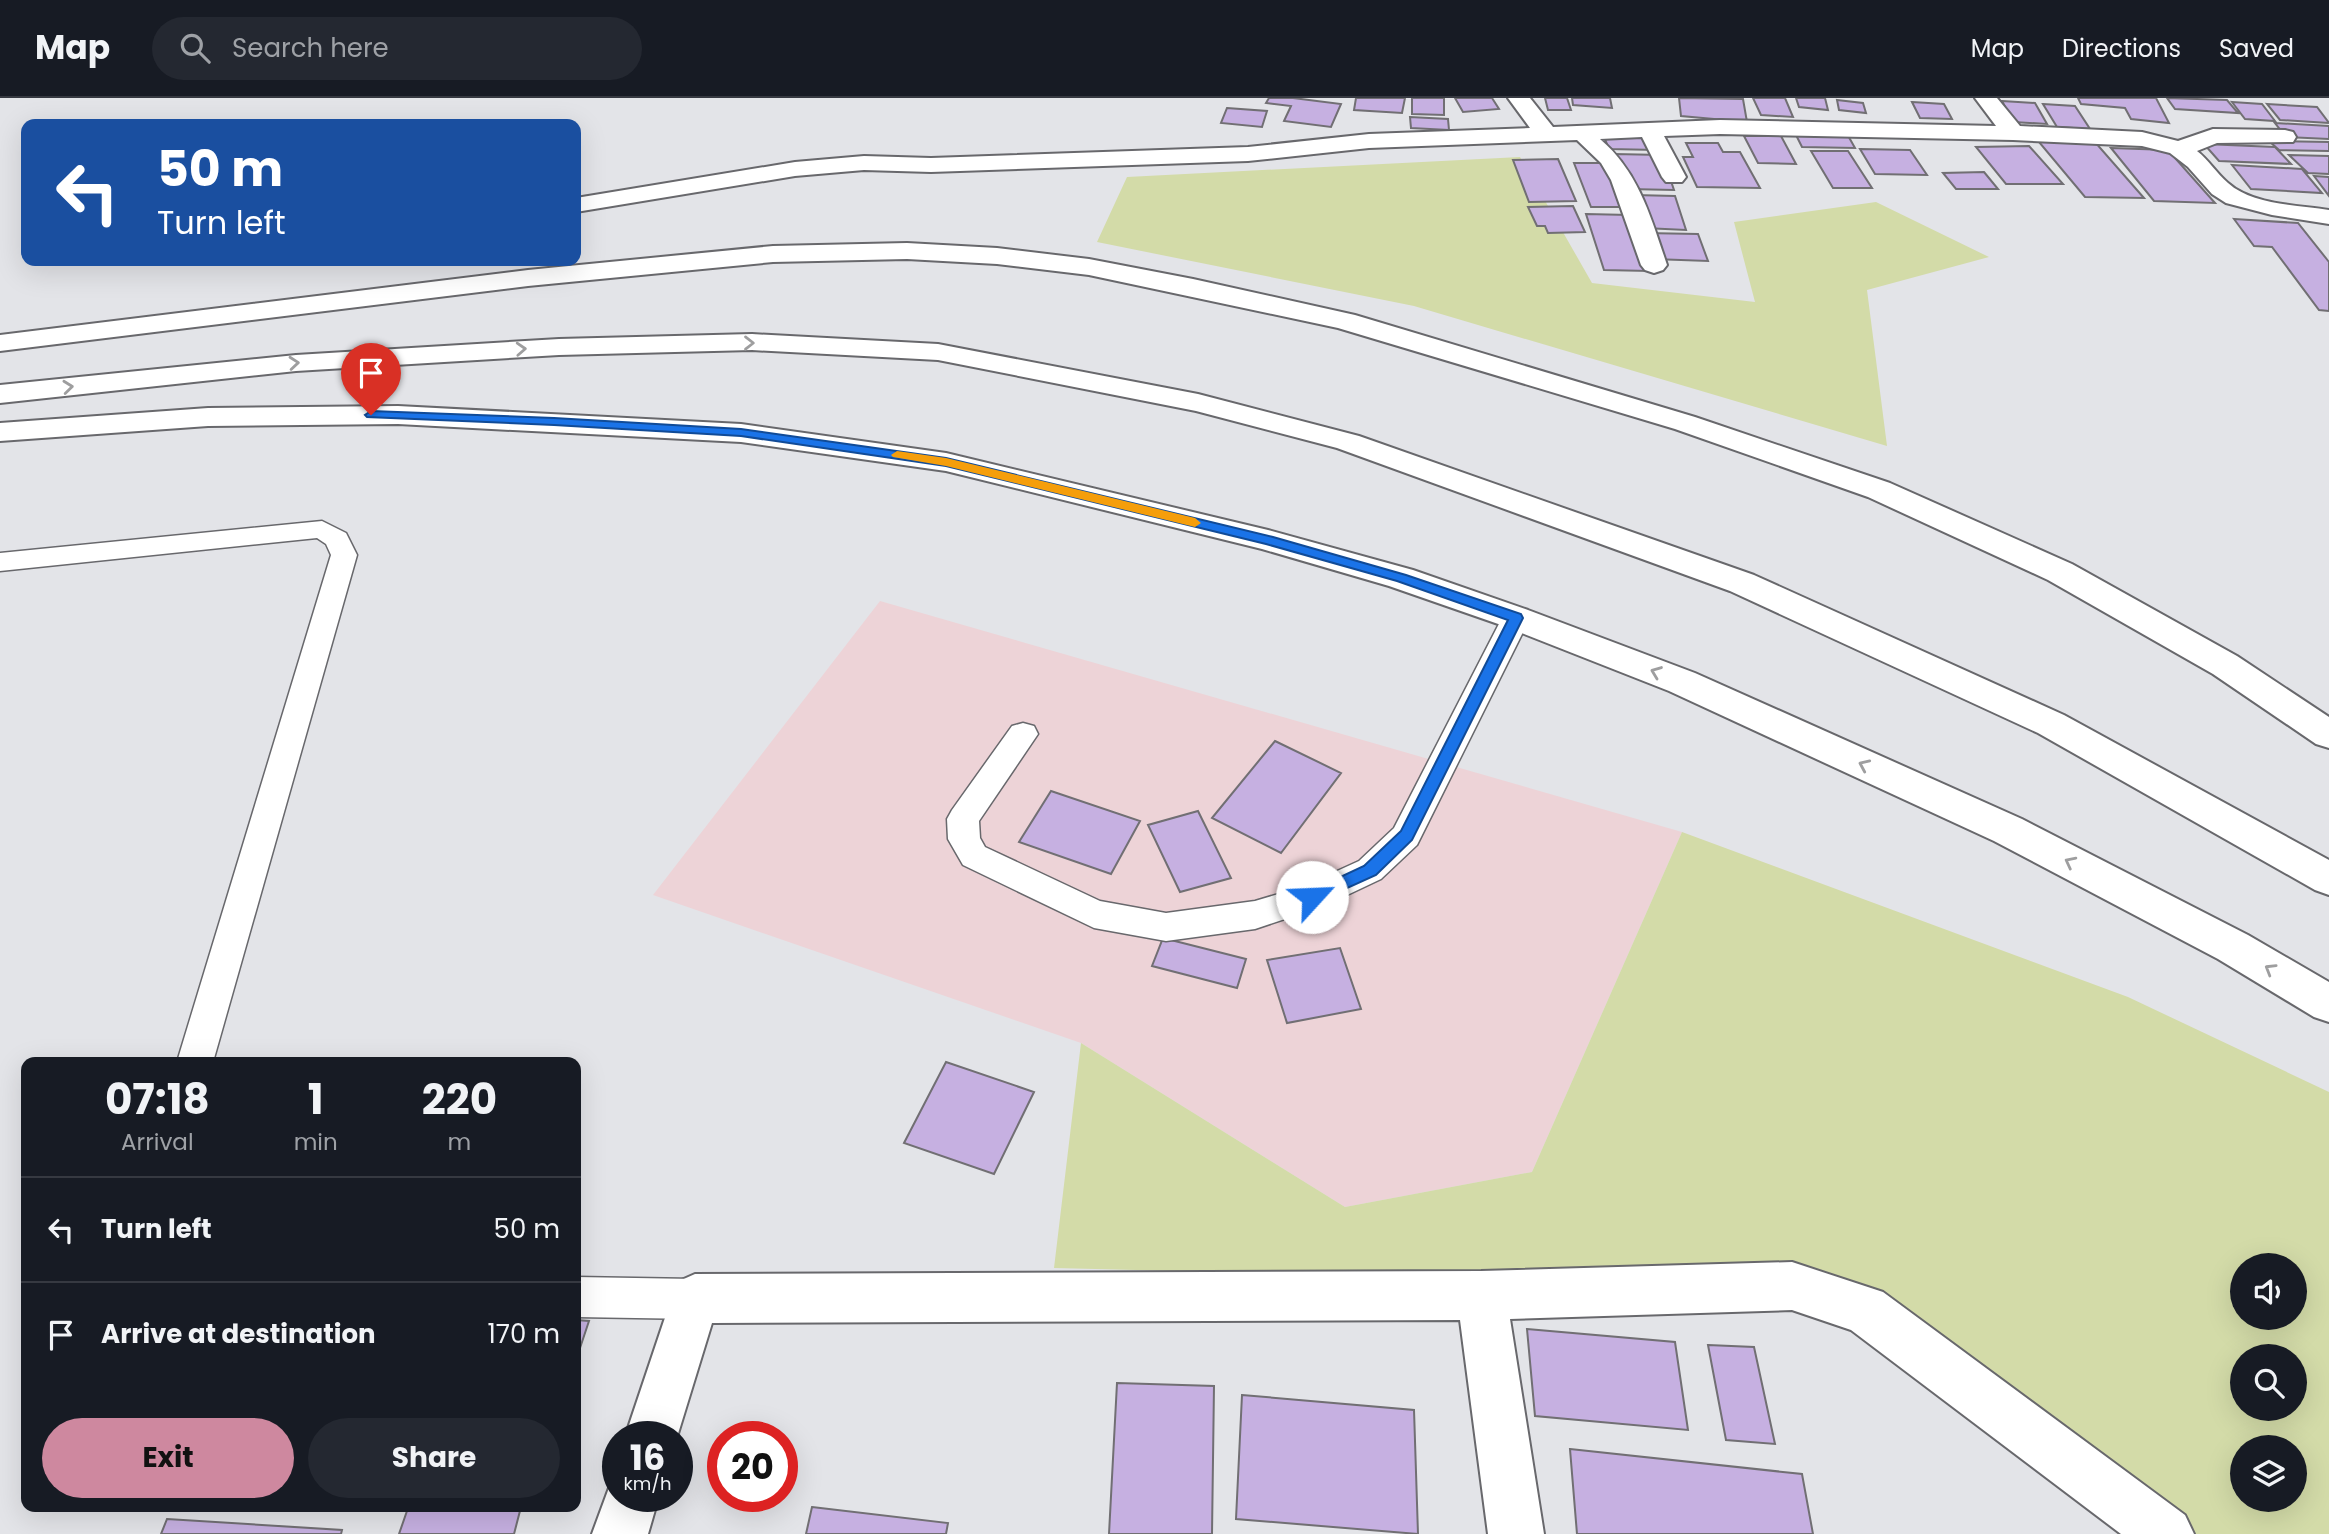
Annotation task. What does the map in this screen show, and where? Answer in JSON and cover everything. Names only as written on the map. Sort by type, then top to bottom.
[{"type":"main road","points":[[1519,98],[1545,132]]},
{"type":"main road","points":[[1986,98],[2014,133]]},
{"type":"main road","points":[[581,204],[795,169],[864,163],[931,165],[1221,155],[1369,141],[1582,131],[1660,122],[1720,127],[2014,133],[2142,139],[2178,148],[2196,162],[2220,189],[2235,198],[2272,208],[2329,217]]},
{"type":"main road","points":[[1660,122],[1674,177]]},
{"type":"main road","points":[[1582,131],[1592,147],[1609,159],[1629,194],[1654,265]]},
{"type":"main road","points":[[2178,148],[2198,144],[2213,136],[2285,137]]},
{"type":"main road","points":[[0,343],[529,270],[774,254],[907,251],[998,256],[1089,267],[1194,287],[1345,321],[1685,423],[1879,490],[2060,572],[2225,665],[2329,735]]},
{"type":"main road","points":[[0,394],[296,363],[559,347],[752,342],[938,352],[1198,404],[1348,442],[1742,583],[2051,724],[2329,879]]},
{"type":"main road","points":[[0,432],[208,417],[398,415],[741,433],[946,462],[1268,540],[1401,578],[1516,618],[1682,682],[2008,830],[2233,947],[2329,1004]]},
{"type":"main road","points":[[656,1421],[695,1298],[1481,1295],[1792,1286],[1866,1310],[2166,1534]]},
{"type":"main road","points":[[1481,1295],[1516,1534]]},
{"type":"main road","points":[[620,1534],[627,1512]]},
{"type":"lane","points":[[0,562],[321,529],[337,539],[345,555],[196,1057]]},
{"type":"lane","points":[[1023,734],[963,819],[964,839],[974,856],[1094,914],[1166,927],[1255,915],[1312,897],[1370,870],[1406,836],[1516,618]]},
{"type":"lane","points":[[581,1297],[695,1298]]},
{"type":"shaded area","points":[[880,601],[1682,832],[1532,1172],[1345,1207],[1081,1043],[653,895]]},
{"type":"green space","points":[[1520,157],[1592,283],[1755,302],[1734,222],[1876,202],[1989,257],[1867,290],[1887,446],[1414,306],[1097,242],[1127,177]]},
{"type":"green space","points":[[1682,832],[2128,997],[2329,1092],[2329,1534],[2166,1534],[1792,1286],[1054,1268],[1081,1043],[1345,1207],[1532,1172]]},
{"type":"building","points":[[1269,98],[1341,104],[1331,127],[1284,121],[1291,106],[1266,103]]},
{"type":"building","points":[[1356,98],[1405,98],[1402,113],[1354,110]]},
{"type":"building","points":[[1412,98],[1444,98],[1444,115],[1412,114]]},
{"type":"building","points":[[1455,98],[1492,98],[1499,109],[1463,112]]},
{"type":"building","points":[[1545,98],[1567,98],[1571,110],[1548,110]]},
{"type":"building","points":[[1572,98],[1610,98],[1612,108],[1573,105]]},
{"type":"building","points":[[1679,98],[1743,99],[1747,122],[1681,116]]},
{"type":"building","points":[[1753,98],[1785,98],[1793,117],[1761,115]]},
{"type":"building","points":[[1796,98],[1825,98],[1828,110],[1799,107]]},
{"type":"building","points":[[2078,98],[2156,98],[2169,123],[2131,119],[2125,108],[2081,104]]},
{"type":"building","points":[[2167,98],[2227,100],[2238,113],[2175,109]]},
{"type":"building","points":[[1837,100],[1863,103],[1866,113],[1839,110]]},
{"type":"building","points":[[2002,101],[2035,103],[2047,124],[2013,122]]},
{"type":"building","points":[[1912,102],[1944,104],[1952,119],[1920,118]]},
{"type":"building","points":[[2232,102],[2262,104],[2275,121],[2245,119]]},
{"type":"building","points":[[2043,104],[2075,106],[2090,129],[2057,127]]},
{"type":"building","points":[[2267,104],[2317,107],[2329,123],[2280,120]]},
{"type":"building","points":[[1227,108],[1267,111],[1262,127],[1221,123]]},
{"type":"building","points":[[1410,117],[1448,119],[1449,130],[1411,128]]},
{"type":"building","points":[[2275,123],[2329,126],[2329,139],[2286,137]]},
{"type":"building","points":[[1794,131],[1846,132],[1855,148],[1802,147]]},
{"type":"building","points":[[1603,134],[1650,134],[1657,150],[1609,149]]},
{"type":"building","points":[[1744,136],[1781,136],[1796,164],[1758,163]]},
{"type":"building","points":[[2269,141],[2329,142],[2329,151],[2279,150]]},
{"type":"building","points":[[2039,142],[2095,142],[2144,198],[2085,197]]},
{"type":"building","points":[[1686,143],[1718,143],[1723,152],[1740,152],[1760,188],[1697,187],[1683,157],[1693,157]]},
{"type":"building","points":[[2204,144],[2275,147],[2291,164],[2219,161]]},
{"type":"building","points":[[2029,146],[2063,184],[2006,184],[1976,147]]},
{"type":"building","points":[[2111,148],[2168,150],[2215,203],[2154,201]]},
{"type":"building","points":[[1860,149],[1910,150],[1927,175],[1875,174]]},
{"type":"building","points":[[1811,151],[1848,151],[1872,188],[1833,188]]},
{"type":"building","points":[[1614,154],[1662,155],[1674,190],[1628,189]]},
{"type":"building","points":[[2289,155],[2329,156],[2329,174],[2308,173]]},
{"type":"building","points":[[1558,159],[1576,201],[1529,202],[1513,160]]},
{"type":"building","points":[[1574,163],[1609,163],[1629,207],[1591,207]]},
{"type":"building","points":[[2232,165],[2302,169],[2322,193],[2251,189]]},
{"type":"building","points":[[1984,172],[1998,189],[1956,189],[1943,173]]},
{"type":"building","points":[[2314,176],[2329,177],[2329,196]]},
{"type":"building","points":[[1634,195],[1675,196],[1686,230],[1644,228]]},
{"type":"building","points":[[1573,206],[1585,232],[1548,233],[1545,226],[1537,226],[1528,207]]},
{"type":"building","points":[[1586,214],[1629,215],[1649,271],[1604,270]]},
{"type":"building","points":[[2234,219],[2298,223],[2329,262],[2329,311],[2319,310],[2272,247],[2254,246]]},
{"type":"building","points":[[1644,233],[1698,234],[1708,261],[1653,259]]},
{"type":"building","points":[[1275,741],[1341,773],[1281,853],[1212,818]]},
{"type":"building","points":[[1051,791],[1140,821],[1111,874],[1019,842]]},
{"type":"building","points":[[1198,811],[1231,878],[1180,892],[1148,825]]},
{"type":"building","points":[[1163,938],[1246,959],[1237,988],[1152,966]]},
{"type":"building","points":[[1340,948],[1361,1009],[1287,1023],[1267,960]]},
{"type":"building","points":[[946,1062],[1034,1092],[994,1174],[904,1143]]},
{"type":"building","points":[[581,1320],[589,1321],[581,1345]]},
{"type":"building","points":[[1527,1329],[1675,1342],[1688,1430],[1535,1416]]},
{"type":"building","points":[[1708,1345],[1754,1347],[1775,1444],[1726,1440]]},
{"type":"building","points":[[1117,1383],[1214,1386],[1212,1534],[1109,1534]]},
{"type":"building","points":[[1242,1395],[1414,1410],[1418,1534],[1236,1519]]},
{"type":"building","points":[[1570,1449],[1802,1474],[1813,1534],[1577,1534]]},
{"type":"building","points":[[812,1507],[948,1523],[946,1534],[806,1534]]},
{"type":"building","points":[[407,1512],[520,1512],[514,1534],[399,1534]]},
{"type":"building","points":[[167,1519],[342,1530],[341,1534],[161,1534]]},
{"type":"slow traffic","points":[[897,455],[946,462],[1195,523]]},
{"type":"route","points":[[371,415],[554,421],[741,433],[946,462],[1268,540],[1401,578],[1516,618],[1406,836],[1370,870],[1312,897]]}]
